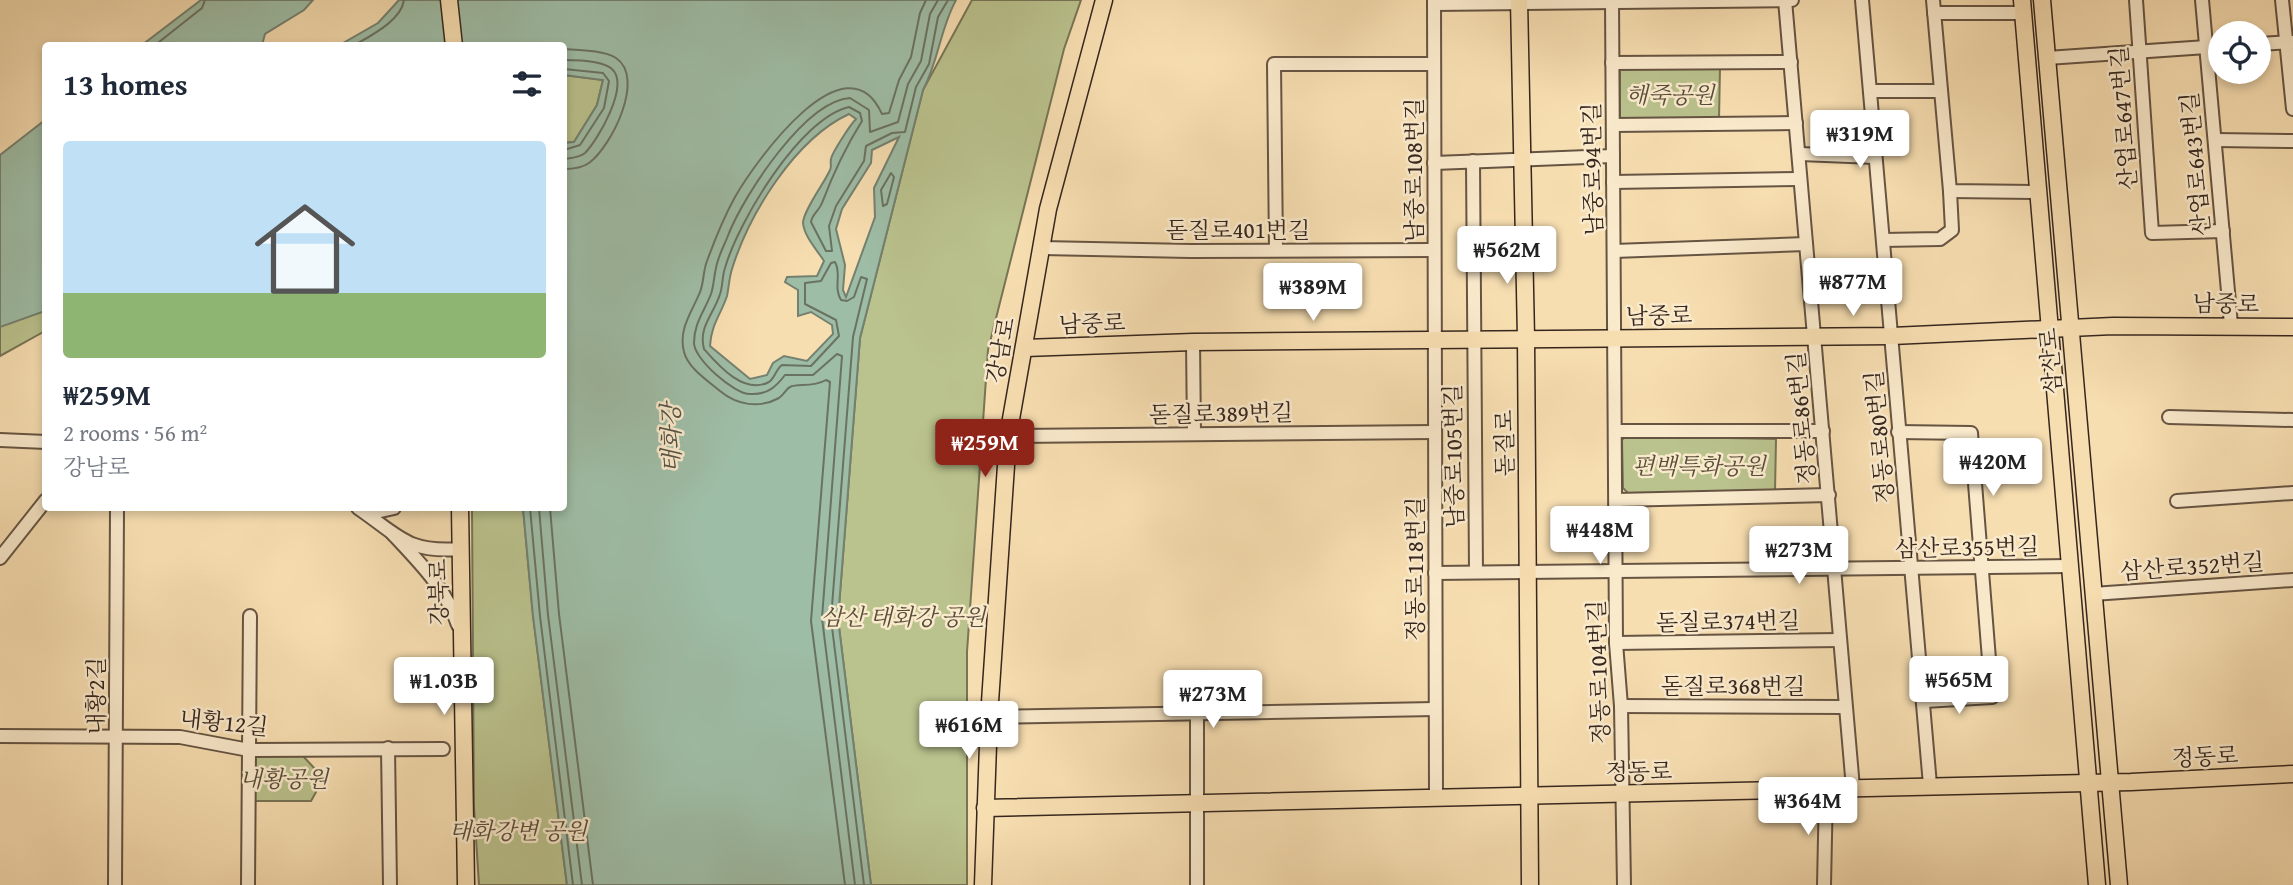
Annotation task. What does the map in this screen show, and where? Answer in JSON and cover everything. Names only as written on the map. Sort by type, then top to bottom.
[{"type":"main road","points":[[449,0],[454,42]]},
{"type":"main road","name":"강남로","points":[[984,885],[989,717],[1008,436],[1056,173],[1104,0]]},
{"type":"main road","name":"돋질로","points":[[1519,0],[1529,572],[1530,885]]},
{"type":"main road","name":"삼산로","points":[[2042,0],[2119,885]]},
{"type":"main road","name":"삼산로","points":[[2022,6],[2097,885]]},
{"type":"main road","name":"남중로","points":[[1025,348],[1193,342],[1892,336],[2070,328],[2231,325],[2293,327]]},
{"type":"main road","name":"강북로","points":[[460,511],[466,885]]},
{"type":"main road","name":"정동로","points":[[985,808],[2110,783],[2293,774]]},
{"type":"street","name":"남중로94번길","points":[[1612,0],[1615,338]]},
{"type":"street","name":"정동로86번길","points":[[1785,0],[1853,788]]},
{"type":"street","points":[[1434,2],[1792,0]]},
{"type":"street","name":"정동로80번길","points":[[1862,0],[1930,785]]},
{"type":"street","name":"산업로647번길","points":[[2136,0],[2152,233],[2222,230]]},
{"type":"street","name":"산업로643번길","points":[[2202,0],[2231,325]]},
{"type":"street","points":[[2282,0],[2289,42],[2293,109]]},
{"type":"street","name":"남중로108번길","points":[[1433,340],[1434,2]]},
{"type":"street","points":[[1883,240],[1940,239],[1952,230],[1933,6],[2022,6]]},
{"type":"street","points":[[2271,43],[2289,42]]},
{"type":"street","points":[[2047,58],[2206,47]]},
{"type":"street","points":[[1612,63],[1791,62]]},
{"type":"street","points":[[1276,250],[1274,64],[1434,64]]},
{"type":"street","points":[[1870,91],[1941,91]]},
{"type":"street","points":[[1613,125],[1796,123]]},
{"type":"street","points":[[2214,140],[2293,141]]},
{"type":"street","points":[[1800,154],[1875,157]]},
{"type":"street","points":[[1434,163],[1613,156]]},
{"type":"street","name":"남중로105번길","points":[[1473,161],[1472,340],[1476,572]]},
{"type":"street","points":[[1614,182],[1799,179]]},
{"type":"street","points":[[1950,191],[2038,192]]},
{"type":"street","points":[[1614,251],[1806,244]]},
{"type":"street","name":"돋질로401번길","points":[[1042,248],[1433,250]]},
{"type":"street","name":"정동로104번길","points":[[1615,338],[1616,643],[1621,706],[1623,885]]},
{"type":"street","name":"정동로118번길","points":[[1433,340],[1436,797]]},
{"type":"street","points":[[1193,342],[1194,435]]},
{"type":"street","points":[[2169,417],[2293,420]]},
{"type":"street","points":[[1616,431],[1823,431]]},
{"type":"street","name":"돋질로389번길","points":[[1008,436],[1434,432]]},
{"type":"street","points":[[1898,432],[1971,433],[1993,697],[1924,701]]},
{"type":"street","points":[[0,440],[42,442]]},
{"type":"street","points":[[2177,501],[2293,493]]},
{"type":"street","points":[[1616,500],[1829,495]]},
{"type":"street","points":[[0,558],[42,505]]},
{"type":"street","name":"내황2길","points":[[115,885],[117,511]]},
{"type":"street","points":[[363,511],[392,533],[424,550],[460,549]]},
{"type":"street","points":[[392,533],[441,590],[454,612],[461,639]]},
{"type":"street","name":"삼산로355번길","points":[[1435,573],[1911,570],[1981,566],[2069,566]]},
{"type":"street","name":"삼산로352번길","points":[[2093,594],[2293,580]]},
{"type":"street","points":[[248,885],[250,616]]},
{"type":"street","name":"돋질로374번길","points":[[1616,643],[1840,640]]},
{"type":"street","name":"돋질로368번길","points":[[1621,706],[1844,707]]},
{"type":"street","points":[[989,717],[1435,709]]},
{"type":"street","points":[[1197,713],[1197,885]]},
{"type":"street","name":"내황12길","points":[[0,736],[180,737],[249,750],[443,748]]},
{"type":"street","points":[[388,748],[390,885]]},
{"type":"street","points":[[1824,885],[1826,790]]},
{"type":"green space","name":"삼산 태화강 공원","points":[[972,0],[1081,0],[1064,49],[988,350],[967,652],[967,885],[871,885],[838,619],[860,338],[923,90]]},
{"type":"green space","name":"해죽공원","points":[[1620,67],[1720,67],[1719,120],[1620,120]]},
{"type":"green space","points":[[567,75],[603,80],[597,105],[574,142],[567,143]]},
{"type":"green space","points":[[42,308],[42,333],[0,356],[0,323]]},
{"type":"green space","name":"편백특화공원","points":[[1626,436],[1776,439],[1775,492],[1628,493],[1623,488],[1622,440]]},
{"type":"green space","name":"태화강변 공원","points":[[472,511],[523,511],[533,616],[567,885],[479,885],[474,807]]},
{"type":"green space","name":"내황공원","points":[[253,754],[302,755],[316,770],[316,792],[311,801],[252,801]]},
{"type":"water","points":[[201,0],[313,0],[304,10],[265,34],[263,42],[146,42]]},
{"type":"water","name":"태화강","points":[[399,0],[956,0],[923,90],[860,338],[838,619],[871,885],[567,885],[533,616],[523,511],[567,511],[567,143],[574,142],[597,105],[603,80],[567,75],[567,42],[345,42],[378,23]],"holes":[[[849,114],[856,119],[834,151],[830,170],[804,218],[808,238],[824,261],[817,276],[787,277],[785,282],[798,290],[798,316],[811,312],[832,325],[833,334],[807,361],[784,356],[773,363],[767,375],[750,379],[710,346],[712,332],[727,296],[731,272],[740,248],[762,202],[810,141]],[[899,137],[874,188],[875,217],[846,297],[843,290],[845,265],[836,229],[842,209],[871,163],[872,150]]]},
{"type":"water","points":[[42,122],[42,312],[0,327],[0,155]]}]
